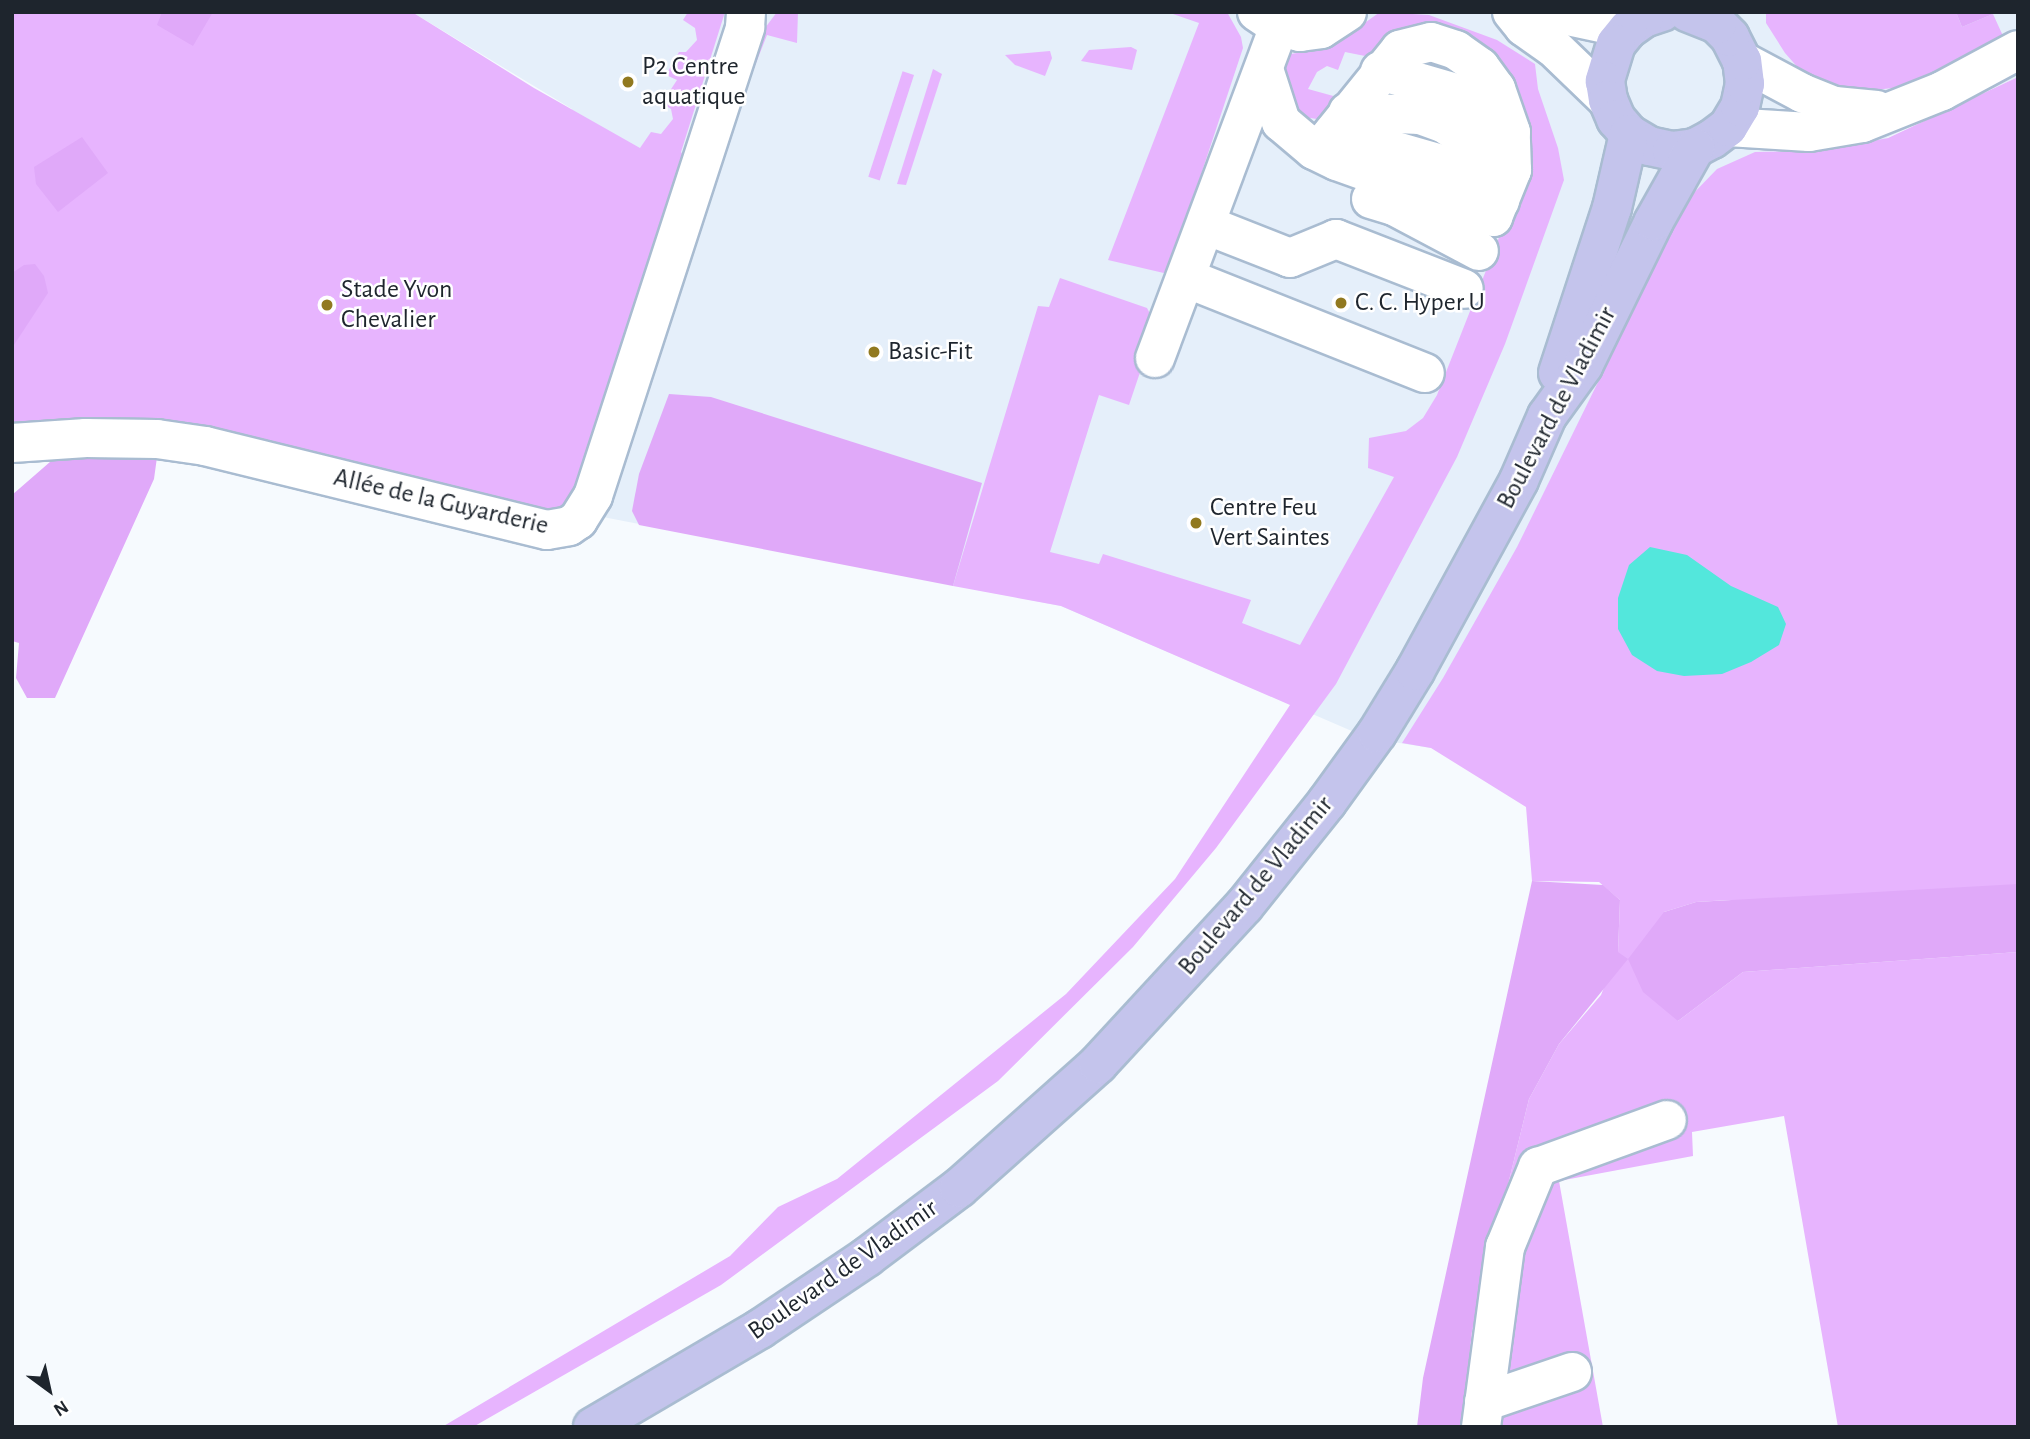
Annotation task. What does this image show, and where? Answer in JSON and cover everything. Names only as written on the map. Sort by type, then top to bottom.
[{"type":"main road","points":[[1662,12],[1644,18],[1628,29],[1616,44],[1608,62],[1605,81],[1608,100],[1616,119],[1629,134],[1649,146],[1672,151],[1695,148],[1728,127],[1740,107],[1745,84],[1736,37],[1717,24],[1687,12]]},
{"type":"main road","points":[[1547,416],[1562,358],[1612,208],[1629,134]]},
{"type":"main road","name":"Boulevard de Vladimir","points":[[593,1427],[760,1329],[867,1256],[959,1188],[1098,1064],[1244,906],[1327,802],[1377,733],[1483,547],[1547,416],[1583,366],[1654,221],[1695,148]]},
{"type":"street","points":[[1155,358],[1265,69],[1268,20],[1300,32],[1321,29],[1347,12]]},
{"type":"street","points":[[1512,12],[1524,27],[1553,47],[1608,100]]},
{"type":"street","points":[[1549,12],[1628,29]]},
{"type":"street","name":"Allée de la Guyarderie","points":[[12,443],[86,438],[157,439],[205,446],[547,530],[569,526],[578,520],[593,496],[748,17]]},
{"type":"street","points":[[1736,37],[1802,93],[1835,106],[1866,111],[1900,108]]},
{"type":"street","points":[[1332,132],[1400,50],[1431,42],[1455,50],[1480,67],[1496,89],[1511,132],[1496,210]]},
{"type":"street","points":[[1728,127],[1809,132],[1862,123],[1942,91],[2018,50]]},
{"type":"street","points":[[1265,69],[1281,122],[1332,132],[1496,210]]},
{"type":"street","points":[[1332,132],[1420,114],[1445,124],[1496,210]]},
{"type":"street","points":[[1243,125],[1293,168],[1339,189],[1394,206],[1496,210]]},
{"type":"street","points":[[1206,225],[1290,258],[1336,239],[1464,289]]},
{"type":"street","points":[[1186,278],[1425,373]]},
{"type":"street","points":[[1482,1414],[1505,1247],[1538,1167],[1667,1121]]},
{"type":"street","points":[[1482,1414],[1572,1372]]},
{"type":"shaded area","name":"Stade Yvon Chevalier","points":[[12,12],[412,12],[534,88],[640,148],[651,132],[661,134],[673,119],[671,109],[662,103],[677,80],[666,75],[679,52],[686,52],[697,40],[695,28],[683,20],[688,12],[725,12],[681,152],[690,166],[572,511],[545,519],[12,427]]},
{"type":"shaded area","points":[[162,12],[213,12],[193,46],[157,25]]},
{"type":"shaded area","points":[[412,12],[2018,12],[2018,77],[1705,222],[1431,748],[1368,738],[1061,606],[572,511],[572,109]]},
{"type":"shaded area","points":[[777,12],[798,12],[797,43],[767,35],[727,137],[759,36]]},
{"type":"shaded area","points":[[1146,12],[1227,12],[1241,37],[1243,48],[1168,274],[1108,260],[1199,23],[1173,14]]},
{"type":"shaded area","points":[[1380,12],[1429,15],[1497,40],[1535,64],[1538,89],[1558,148],[1564,180],[1505,344],[1457,457],[1336,684],[1216,848],[1133,947],[998,1081],[721,1285],[473,1427],[442,1427],[730,1256],[778,1207],[837,1179],[1066,994],[1175,879],[1290,705],[1061,606],[953,586],[1038,306],[1049,307],[1060,278],[1147,308],[1156,325],[1129,405],[1099,395],[1050,552],[1099,564],[1103,554],[1251,600],[1242,623],[1300,645],[1394,477],[1368,468],[1369,438],[1406,431],[1423,418],[1437,395],[1511,207],[1479,53],[1375,58],[1345,52],[1338,70],[1327,66],[1317,72],[1308,89],[1337,97],[1323,120],[1304,117],[1300,127],[1280,75],[1291,54],[1331,47]]},
{"type":"shaded area","points":[[1766,12],[1956,12],[1962,27],[1993,14],[2003,36],[1911,86],[1865,91],[1824,87],[1800,70],[1785,53],[1766,23]]},
{"type":"shaded area","points":[[1956,12],[1993,12],[1993,14],[1962,27]]},
{"type":"shaded area","points":[[1131,47],[1137,50],[1132,70],[1081,61],[1089,50]]},
{"type":"shaded area","points":[[1050,51],[1052,58],[1045,76],[1015,65],[1005,55]]},
{"type":"shaded area","points":[[933,69],[942,74],[906,185],[897,184]]},
{"type":"shaded area","points":[[903,71],[914,75],[880,181],[868,177]]},
{"type":"shaded area","points":[[2018,77],[2018,919],[1729,900],[1696,902],[1664,912],[1678,1021],[1743,972],[2018,952],[2018,1427],[1838,1427],[1784,1116],[1692,1132],[1693,1156],[1559,1181],[1603,1427],[1462,1427],[1472,1331],[1529,1099],[1559,1044],[1601,995],[1618,952],[1620,900],[1599,882],[1532,881],[1526,807],[1431,748],[1402,743],[1443,678],[1517,547],[1688,199],[1717,169],[1755,152],[1819,151],[1888,138]]},
{"type":"shaded area","points":[[82,137],[108,173],[58,212],[36,184],[34,167]]},
{"type":"shaded area","points":[[35,264],[44,276],[48,293],[12,348],[12,273],[24,265]]},
{"type":"shaded area","points":[[669,394],[711,397],[982,483],[953,586],[639,525],[632,511],[639,474]]},
{"type":"shaded area","points":[[158,450],[154,479],[55,698],[27,698],[16,678],[19,643],[12,641],[12,495],[58,455]]},
{"type":"shaded area","points":[[1532,881],[1603,885],[1620,900],[1618,952],[1628,959],[1559,1044],[1529,1099],[1472,1331],[1462,1427],[1417,1427],[1423,1378]]},
{"type":"shaded area","points":[[2018,884],[2018,952],[1743,972],[1678,1021],[1643,992],[1628,959],[1664,912],[1696,902]]},
{"type":"water","points":[[1650,547],[1687,555],[1731,586],[1778,607],[1786,624],[1779,645],[1751,662],[1722,674],[1684,676],[1657,671],[1632,655],[1618,629],[1618,598],[1629,565]]},
{"type":"place","name":"P2 Centre aquatique","points":[[628,82]]},
{"type":"place","name":"C. C. Hyper U","points":[[1341,303]]},
{"type":"place","name":"Stade Yvon Chevalier","points":[[327,305]]},
{"type":"place","name":"Basic-Fit","points":[[874,352]]},
{"type":"place","name":"Centre Feu Vert Saintes","points":[[1196,523]]}]
